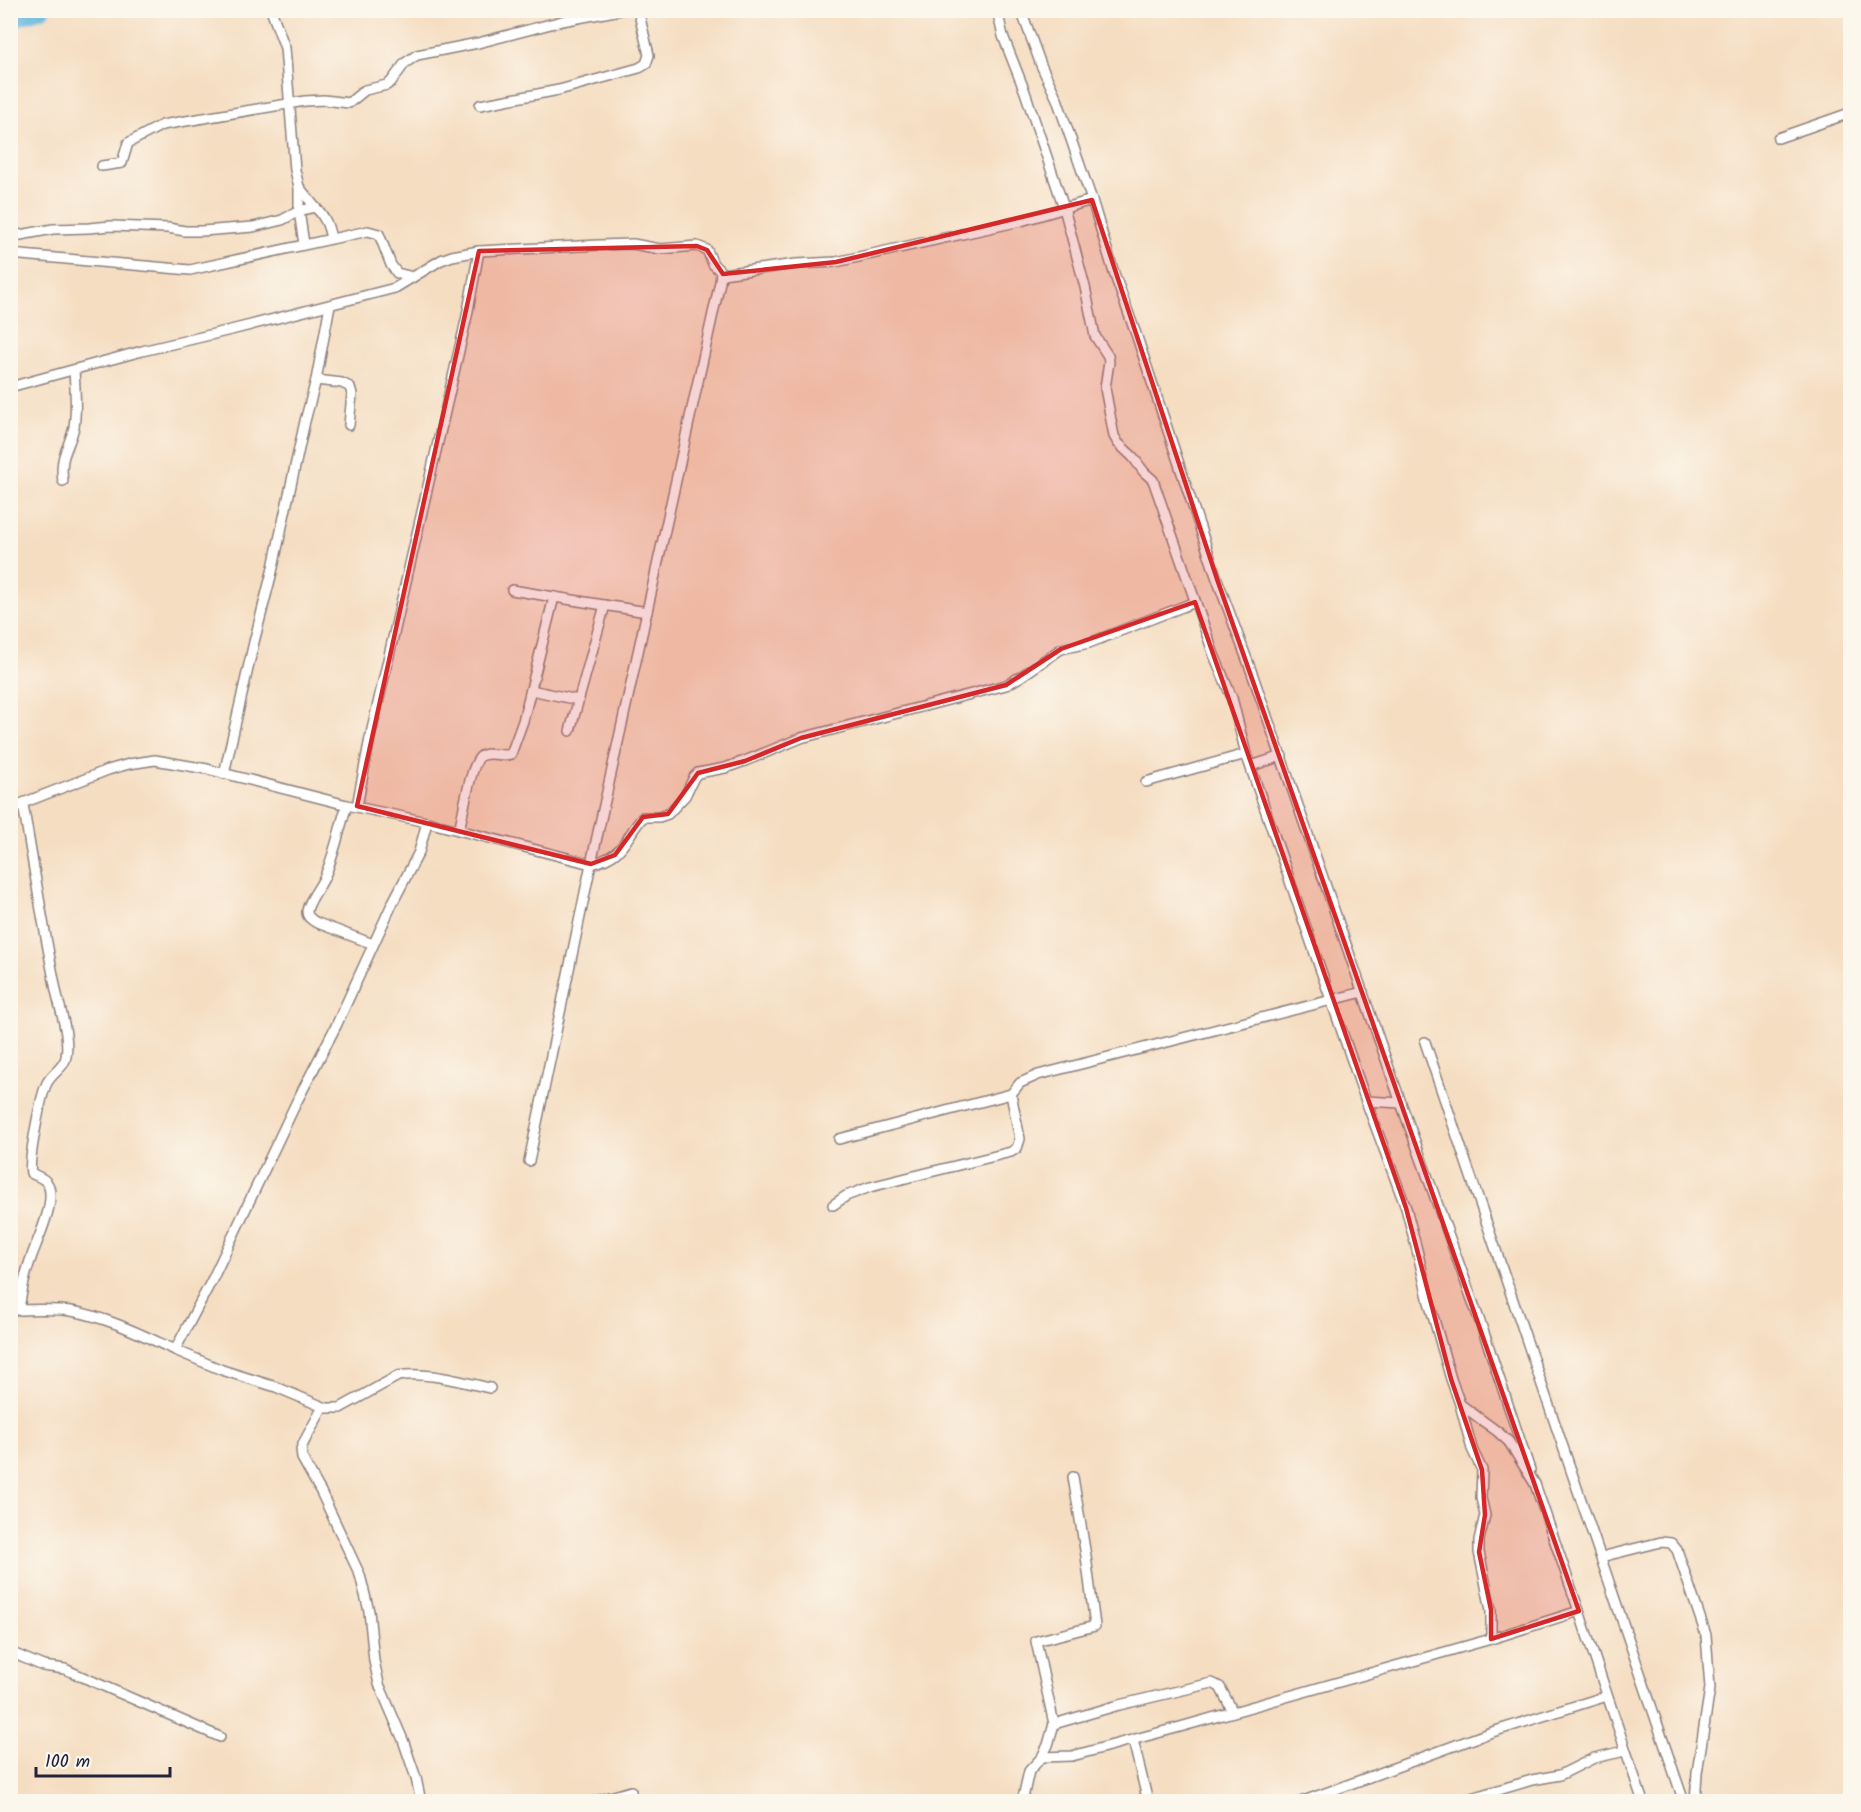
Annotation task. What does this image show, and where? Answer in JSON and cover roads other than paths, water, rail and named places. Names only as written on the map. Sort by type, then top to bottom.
[{"type":"street","points":[[271,10],[285,48],[295,170],[304,244]]},
{"type":"street","points":[[102,166],[122,163],[128,143],[162,125],[290,103],[324,100],[349,103],[363,91],[387,85],[405,63],[417,55],[478,43],[562,21],[620,10]]},
{"type":"street","points":[[480,105],[559,90],[639,68],[646,64],[649,55],[638,10]]},
{"type":"street","points":[[997,10],[1003,36],[1025,92],[1064,208],[1095,336],[1108,356],[1105,388],[1114,436],[1153,480],[1219,671],[1232,698],[1246,754],[1330,1000],[1406,1208],[1451,1379],[1469,1441],[1482,1470],[1481,1498],[1485,1515],[1479,1540],[1479,1552],[1491,1610],[1491,1639]]},
{"type":"street","points":[[1022,10],[1041,65],[1057,99],[1217,579],[1282,756],[1401,1103],[1484,1334],[1643,1802]]},
{"type":"street","points":[[1778,138],[1851,113]]},
{"type":"street","points":[[298,187],[326,219],[331,238]]},
{"type":"street","points":[[722,274],[796,264],[836,262],[1021,221],[1092,200]]},
{"type":"street","points":[[10,240],[15,236],[53,229],[111,226],[202,231],[253,227],[282,220],[299,211],[315,207]]},
{"type":"street","points":[[10,254],[190,270],[368,231],[379,234],[390,265],[397,273],[413,277]]},
{"type":"street","points":[[10,387],[142,351],[395,288],[441,260],[479,251],[633,244],[660,249],[697,246],[706,249],[713,264],[722,274]]},
{"type":"street","points":[[373,944],[308,918],[308,906],[320,887],[332,860],[352,806],[370,738],[462,338],[479,251]]},
{"type":"street","points":[[395,288],[397,273]]},
{"type":"street","points":[[529,1161],[591,864],[722,274]]},
{"type":"street","points":[[224,774],[316,380],[330,305]]},
{"type":"street","points":[[63,481],[63,454],[73,430],[75,416],[74,370]]},
{"type":"street","points":[[316,380],[342,383],[350,387],[352,394],[350,425]]},
{"type":"street","points":[[512,590],[647,612]]},
{"type":"street","points":[[459,830],[475,763],[481,755],[507,756],[512,754],[523,721],[554,597]]},
{"type":"street","points":[[10,808],[93,775],[129,764],[155,760],[166,761],[427,822],[591,864],[607,860],[615,855],[644,817],[659,817],[668,814],[685,796],[698,773],[725,768],[801,738],[1006,684],[1061,649],[1089,643],[1195,602]]},
{"type":"street","points":[[570,731],[605,605]]},
{"type":"street","points":[[531,690],[578,700]]},
{"type":"street","points":[[1146,782],[1246,754]]},
{"type":"street","points":[[1251,766],[1282,756]]},
{"type":"street","points":[[23,804],[55,987],[65,1031],[66,1059],[47,1083],[41,1103],[30,1168],[31,1173],[48,1184],[50,1199],[15,1310],[59,1310],[112,1323],[222,1370],[323,1407],[340,1408],[398,1376],[413,1374],[489,1388]]},
{"type":"street","points":[[175,1350],[213,1278],[336,1026],[402,883],[419,852],[427,822]]},
{"type":"street","points":[[840,1139],[1011,1094],[1020,1083],[1038,1075],[1363,992]]},
{"type":"street","points":[[1425,1042],[1684,1802]]},
{"type":"street","points":[[833,1205],[846,1196],[870,1187],[1011,1152],[1017,1148],[1020,1139],[1011,1094]]},
{"type":"street","points":[[1366,1101],[1401,1103]]},
{"type":"street","points":[[1460,1404],[1509,1442],[1535,1484]]},
{"type":"street","points":[[323,1407],[304,1440],[301,1449],[302,1458],[321,1492],[360,1575],[369,1611],[374,1661],[379,1684],[403,1740],[416,1778],[421,1802]]},
{"type":"street","points":[[1022,1802],[1029,1771],[1042,1757],[1054,1724],[1036,1641],[1095,1626],[1073,1477]]},
{"type":"street","points":[[1601,1557],[1661,1542],[1671,1543],[1677,1550],[1706,1635],[1710,1688],[1698,1761],[1695,1802]]},
{"type":"street","points":[[1042,1757],[1072,1756],[1133,1740],[1491,1639],[1580,1611]]},
{"type":"street","points":[[10,1652],[43,1666],[65,1669],[220,1737]]},
{"type":"street","points":[[1054,1724],[1119,1705],[1212,1683],[1220,1687],[1233,1712]]},
{"type":"street","points":[[1301,1802],[1489,1733],[1607,1696]]},
{"type":"street","points":[[1133,1740],[1148,1800],[1135,1802]]},
{"type":"street","points":[[1458,1802],[1532,1780],[1560,1775],[1594,1758],[1625,1750]]},
{"type":"street","points":[[593,1802],[631,1791]]},
{"type":"waterway","points":[[10,20],[42,10]]}]
